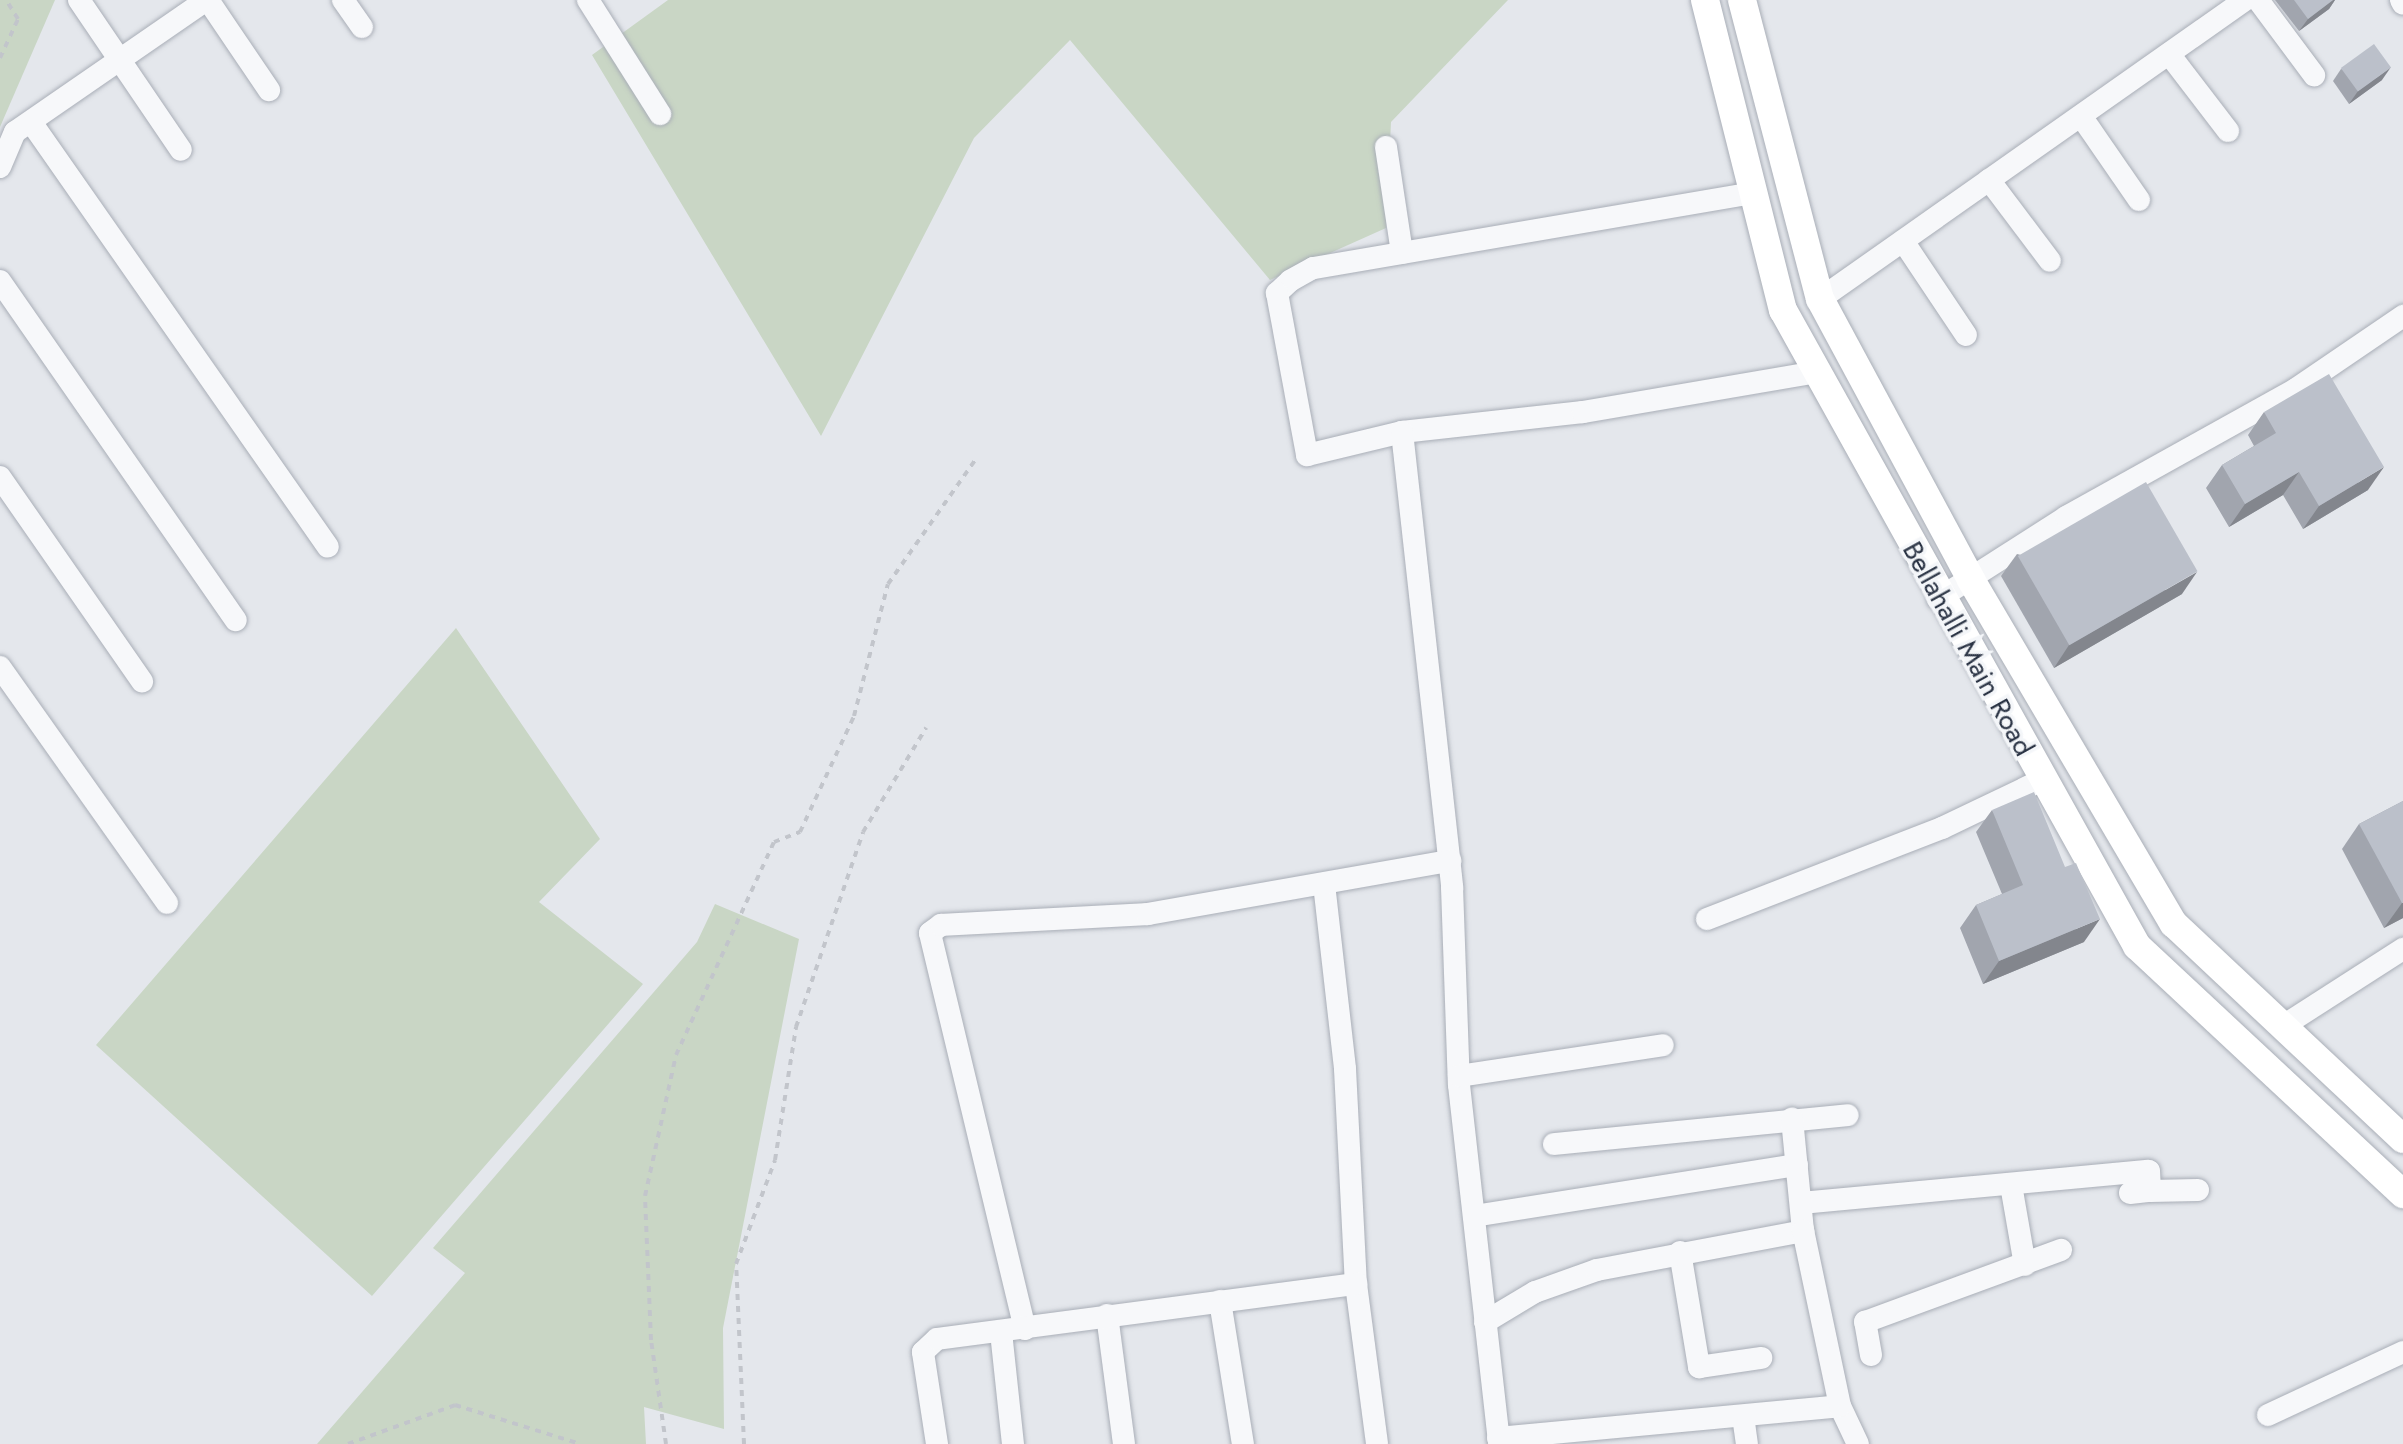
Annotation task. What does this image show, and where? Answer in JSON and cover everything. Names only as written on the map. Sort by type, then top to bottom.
[{"type":"main road","name":"Bellahalli Main Road","points":[[1705,0],[1783,310],[1938,599],[2137,946],[2403,1194]]},
{"type":"main road","name":"Bellahalli Main Road","points":[[1742,0],[1820,299],[1971,580],[2174,924],[2403,1139]]},
{"type":"street","points":[[79,0],[181,150]]},
{"type":"street","points":[[0,167],[15,132],[207,0],[269,90]]},
{"type":"street","points":[[343,0],[362,27]]},
{"type":"street","points":[[588,0],[660,114]]},
{"type":"street","points":[[1820,299],[2245,0]]},
{"type":"street","points":[[2258,0],[2314,75]]},
{"type":"street","points":[[2169,54],[2228,131]]},
{"type":"street","points":[[2081,116],[2139,200]]},
{"type":"street","points":[[31,122],[328,547]]},
{"type":"street","points":[[1386,147],[1402,253]]},
{"type":"street","points":[[1989,180],[2050,261]]},
{"type":"street","points":[[1753,193],[1313,268],[1277,293],[1307,455],[1402,432],[1583,412],[1816,372]]},
{"type":"street","points":[[1903,241],[1966,335]]},
{"type":"street","points":[[0,281],[236,620]]},
{"type":"street","points":[[1938,599],[2066,517],[2296,389],[2403,316]]},
{"type":"street","points":[[1402,432],[1450,861],[1459,1076],[1498,1441],[1671,1433],[1743,1416],[1840,1406]]},
{"type":"street","points":[[0,477],[142,681]]},
{"type":"street","points":[[0,667],[167,903]]},
{"type":"street","points":[[1707,919],[1942,828],[2042,780]]},
{"type":"street","points":[[1025,1329],[930,933],[941,925],[1148,914],[1450,861]]},
{"type":"street","points":[[1324,884],[1345,1069],[1356,1284],[1377,1444]]},
{"type":"street","points":[[2283,1026],[2403,949]]},
{"type":"street","points":[[1459,1076],[1663,1045]]},
{"type":"street","points":[[1554,1144],[1848,1115]]},
{"type":"street","points":[[1792,1119],[1803,1231],[1840,1406],[1858,1444]]},
{"type":"street","points":[[1474,1216],[1797,1165]]},
{"type":"street","points":[[1801,1203],[2149,1171],[2140,1192],[2198,1190]]},
{"type":"street","points":[[2011,1185],[2025,1265]]},
{"type":"street","points":[[1485,1322],[1535,1292],[1680,1252],[1803,1231]]},
{"type":"street","points":[[1871,1355],[1865,1322],[2061,1250]]},
{"type":"street","points":[[1680,1252],[1699,1367],[1761,1358]]},
{"type":"street","points":[[937,1444],[923,1352],[937,1339],[1356,1284]]},
{"type":"street","points":[[1220,1301],[1243,1444]]},
{"type":"street","points":[[1107,1315],[1124,1444]]},
{"type":"street","points":[[1001,1332],[1013,1444]]},
{"type":"street","points":[[2268,1415],[2403,1352]]},
{"type":"street","points":[[1743,1416],[1747,1444]]},
{"type":"path","points":[[0,58],[18,19],[6,0]]},
{"type":"path","points":[[666,1444],[645,1196],[676,1055],[774,842],[800,832],[854,716],[888,584],[976,459]]},
{"type":"path","points":[[744,1444],[736,1264],[775,1160],[796,1027],[863,832],[926,728]]},
{"type":"path","points":[[348,1444],[455,1405],[580,1444]]},
{"type":"green space","points":[[0,0],[55,0],[0,127]]},
{"type":"green space","points":[[668,0],[1508,0],[1391,122],[1386,228],[1270,280],[1070,40],[974,138],[821,436],[592,55]]},
{"type":"green space","points":[[456,628],[600,839],[539,902],[643,984],[372,1296],[96,1045]]},
{"type":"green space","points":[[715,904],[799,939],[723,1328],[724,1429],[644,1407],[646,1444],[317,1444],[465,1273],[433,1248],[697,942]]},
{"type":"building","points":[[2294,0],[2333,0],[2308,19]]},
{"type":"building","points":[[2374,44],[2391,67],[2358,92],[2341,68]]},
{"type":"building","points":[[2329,374],[2384,467],[2319,506],[2299,472],[2245,504],[2222,465],[2276,433],[2264,412]]},
{"type":"building","points":[[2146,482],[2198,571],[2069,645],[2018,556]]},
{"type":"building","points":[[2034,792],[2065,867],[2076,863],[2100,919],[1999,961],[1976,905],[2023,885],[1992,810]]},
{"type":"building","points":[[2403,801],[2403,903],[2402,903],[2359,824]]}]
